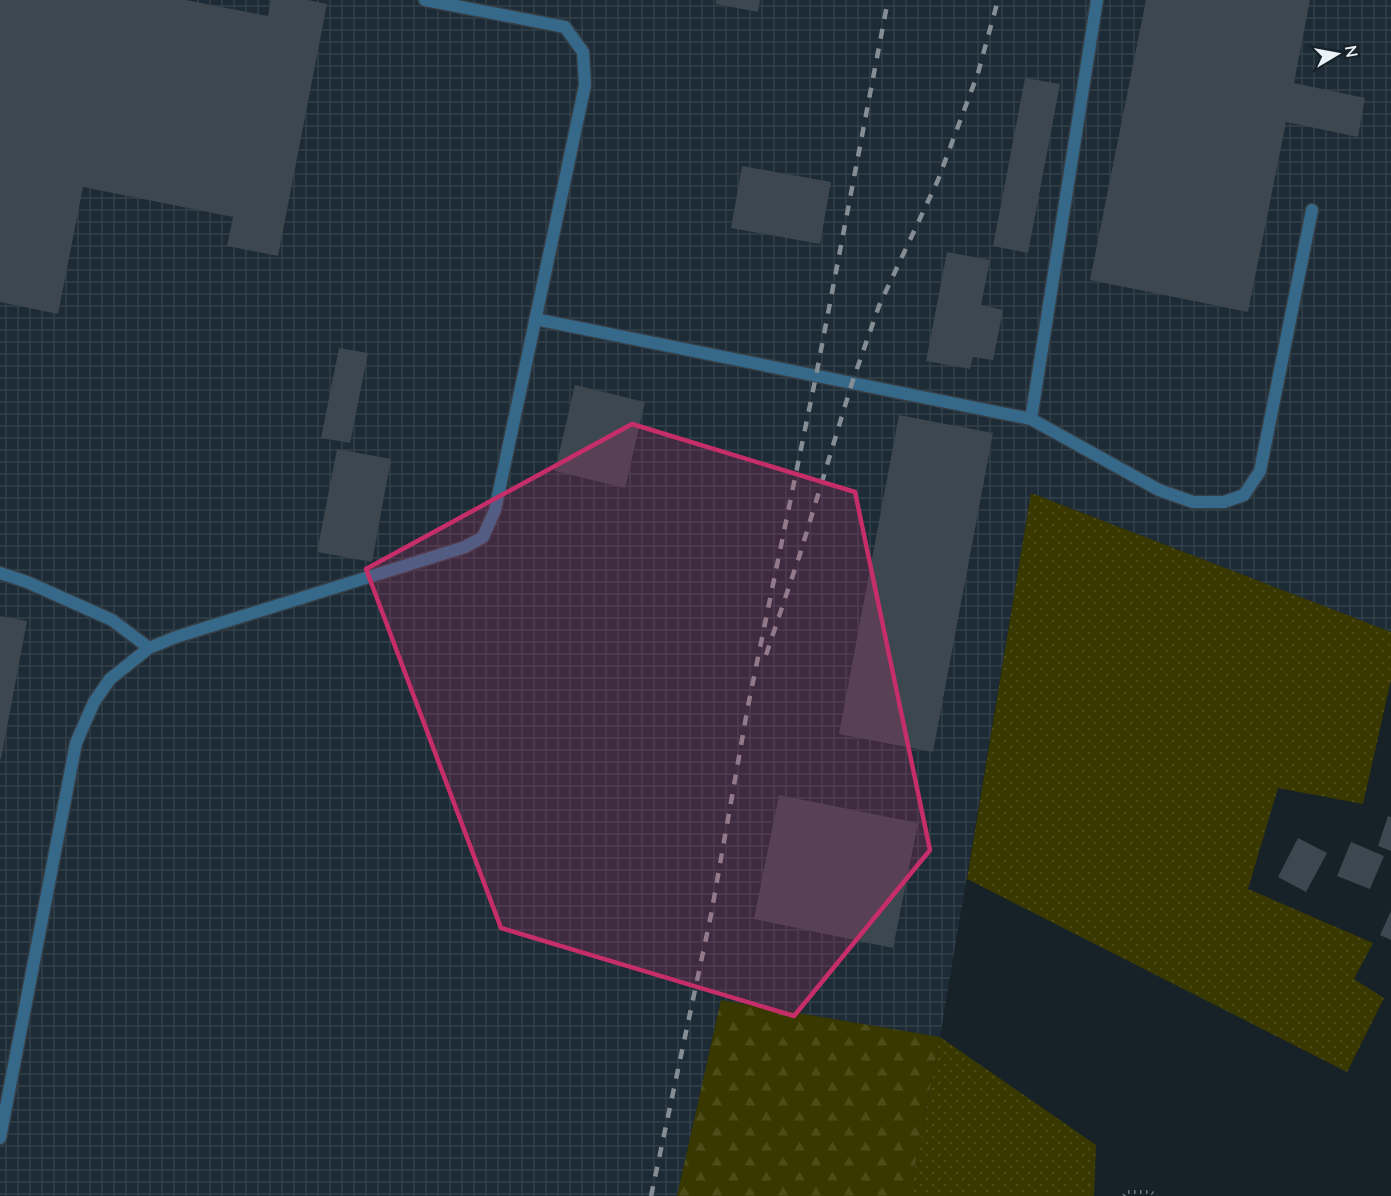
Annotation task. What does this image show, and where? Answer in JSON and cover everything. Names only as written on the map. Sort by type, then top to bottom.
[{"type":"lane","points":[[0,1138],[76,743],[94,702],[111,679],[148,648],[176,637],[465,548],[483,537],[495,510],[585,85],[583,52],[565,27],[425,0]]},
{"type":"lane","points":[[1031,419],[1097,0]]},
{"type":"lane","points":[[535,319],[1031,419],[1159,490],[1193,502],[1224,502],[1245,495],[1260,471],[1312,210]]},
{"type":"lane","points":[[0,573],[27,582],[112,620],[148,648]]},
{"type":"path","points":[[1124,1196],[1127,1192],[1151,1192],[1157,1196]]},
{"type":"highlighted area","points":[[632,424],[855,492],[930,850],[794,1016],[501,928],[366,569]]},
{"type":"shaded area","points":[[0,0],[1391,0],[1391,632],[1031,493],[940,1037],[721,1000],[677,1196],[0,1196]]},
{"type":"green space","points":[[1031,493],[1391,632],[1391,680],[1363,804],[1278,788],[1248,889],[1373,943],[1354,979],[1384,998],[1347,1072],[967,879]]},
{"type":"green space","points":[[721,1000],[940,1037],[909,1196],[677,1196]]},
{"type":"green space","points":[[940,1037],[1096,1145],[1094,1196],[909,1196]]},
{"type":"building","points":[[0,0],[186,0],[268,16],[271,0],[308,0],[327,4],[278,256],[227,246],[233,217],[83,187],[58,314],[0,302]]},
{"type":"building","points":[[716,0],[760,0],[758,12],[716,4]]},
{"type":"building","points":[[1146,0],[1310,0],[1294,83],[1365,98],[1358,137],[1286,122],[1248,312],[1090,280]]},
{"type":"building","points":[[1025,78],[1060,84],[1028,253],[993,246]]},
{"type":"building","points":[[742,166],[831,182],[820,244],[731,228]]},
{"type":"building","points":[[947,252],[990,260],[981,305],[1003,310],[993,360],[973,357],[970,369],[926,361]]},
{"type":"building","points":[[339,348],[368,353],[350,443],[321,438]]},
{"type":"building","points":[[575,385],[645,402],[625,488],[555,471]]},
{"type":"building","points":[[899,415],[993,433],[933,752],[839,734]]},
{"type":"building","points":[[337,449],[391,459],[372,562],[317,552]]},
{"type":"building","points":[[0,616],[27,621],[1,759],[0,759]]},
{"type":"building","points":[[779,795],[918,823],[893,948],[754,919]]},
{"type":"building","points":[[1388,816],[1391,817],[1391,851],[1378,846]]},
{"type":"building","points":[[1298,838],[1327,853],[1306,892],[1278,877]]},
{"type":"building","points":[[1351,842],[1384,856],[1370,889],[1337,876]]},
{"type":"building","points":[[1391,911],[1391,940],[1380,935]]},
{"type":"railway","points":[[651,1196],[711,915],[748,706],[816,376],[888,0]]},
{"type":"railway","points":[[766,655],[800,554],[852,383],[879,306],[938,180],[978,73],[998,0]]}]
